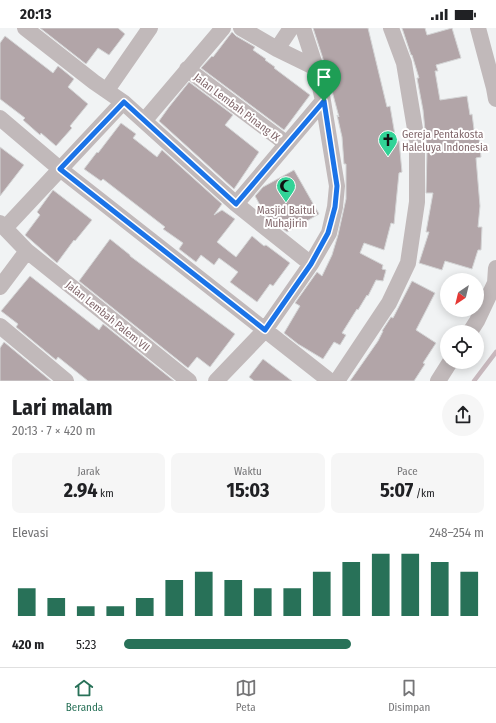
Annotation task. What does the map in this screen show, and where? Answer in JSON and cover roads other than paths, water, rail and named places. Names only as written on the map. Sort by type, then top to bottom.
[{"type":"street","points":[[25,28],[94,82],[124,102],[236,204],[311,264]]},
{"type":"street","points":[[144,121],[223,28]]},
{"type":"street","points":[[241,28],[277,49],[316,68]]},
{"type":"street","points":[[277,49],[291,28]]},
{"type":"street","points":[[216,381],[265,330],[311,264],[328,233],[335,207],[337,186],[324,101],[316,68],[303,28]]},
{"type":"street","points":[[337,381],[390,303],[408,263],[417,202],[417,141],[404,63],[391,28]]},
{"type":"street","points":[[478,28],[495,92]]},
{"type":"street","points":[[107,90],[145,30]]},
{"type":"street","name":"Jalan Lembah Pinang IX","points":[[187,69],[287,144]]},
{"type":"street","points":[[236,204],[324,101]]},
{"type":"street","points":[[2,225],[60,169],[124,102]]},
{"type":"street","points":[[0,118],[60,169],[330,381]]},
{"type":"street","name":"Jalan Lembah Palem VII","points":[[2,225],[27,251],[189,381]]},
{"type":"street","points":[[0,286],[27,251]]},
{"type":"street","points":[[474,325],[495,283],[496,268]]},
{"type":"street","points":[[0,326],[66,381]]},
{"type":"street","points":[[438,381],[446,369]]},
{"type":"waterway","points":[[474,381],[496,352]]},
{"type":"place","name":"Gereja Pentakosta Haleluya Indonesia","points":[[388,157]]},
{"type":"place","name":"Masjid Baitul Muhajirin","points":[[286,203]]}]
